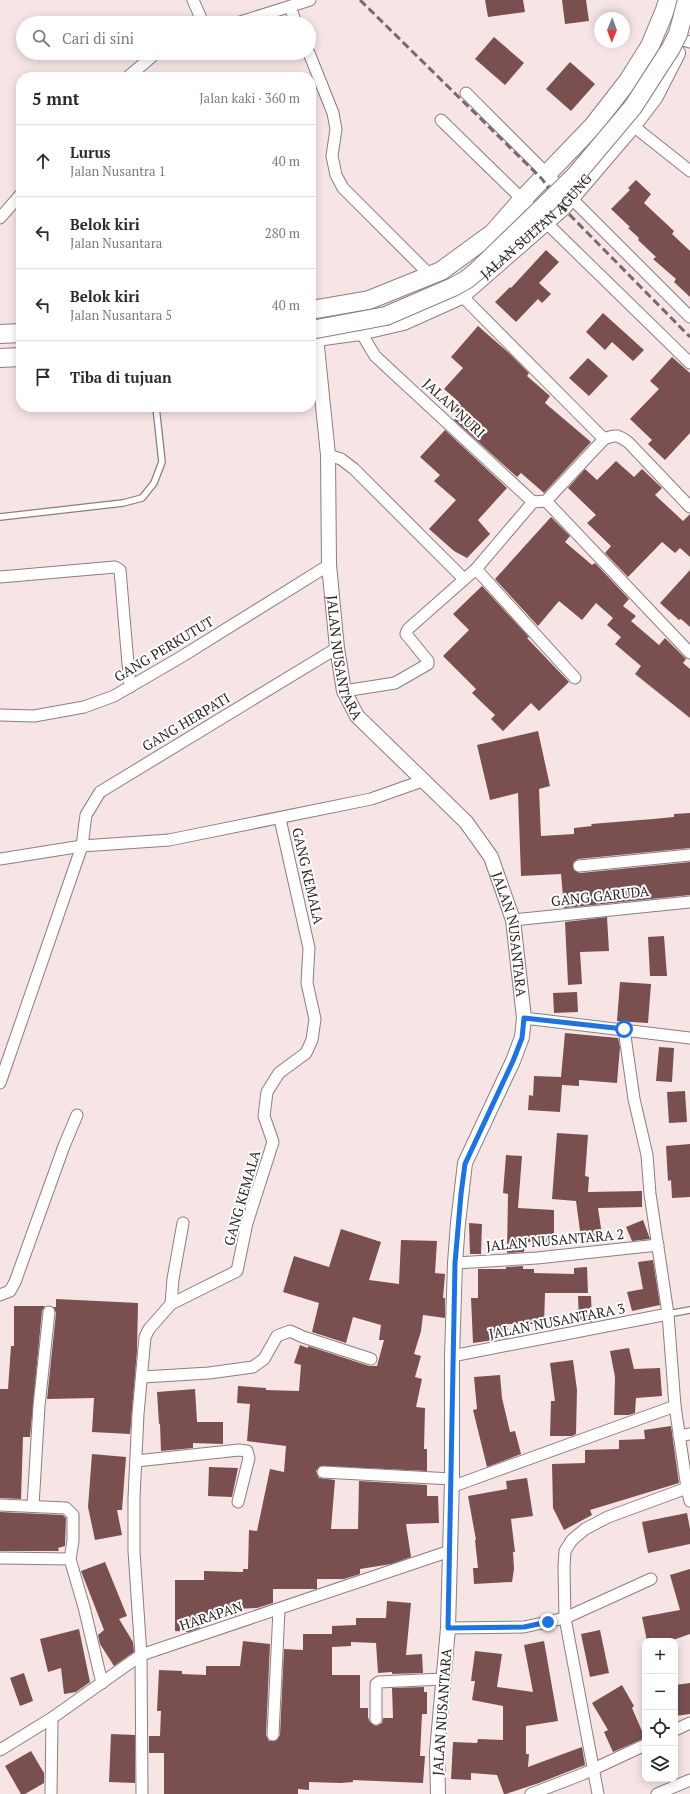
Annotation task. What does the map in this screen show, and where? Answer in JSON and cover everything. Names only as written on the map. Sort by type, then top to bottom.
[{"type":"main road","name":"JALAN SULTAN AGUNG","points":[[316,309],[368,300],[431,276],[441,271],[494,233],[522,200],[593,126],[628,81],[650,46],[668,0]]},
{"type":"main road","points":[[316,317],[384,307],[446,280],[471,264],[564,169],[624,100],[661,41],[666,31],[675,0]]},
{"type":"main road","points":[[316,334],[386,316],[453,287],[466,280],[477,271],[575,176],[633,107],[671,48],[678,34],[687,0]]},
{"type":"main road","name":"JALAN SULTAN AGUNG","points":[[316,335],[360,331],[403,321],[461,295],[545,223],[570,197],[632,125],[654,96],[686,41],[690,21]]},
{"type":"main road","points":[[593,126],[614,146]]},
{"type":"main road","points":[[0,334],[16,333]]},
{"type":"main road","points":[[0,358],[16,357]]},
{"type":"street","points":[[193,0],[200,16]]},
{"type":"street","points":[[260,16],[310,0]]},
{"type":"street","points":[[290,7],[293,16]]},
{"type":"street","points":[[134,72],[148,60]]},
{"type":"street","points":[[312,60],[333,113],[336,129],[332,156],[336,175],[343,188],[431,276]]},
{"type":"street","points":[[466,93],[690,317]]},
{"type":"street","points":[[441,120],[690,363]]},
{"type":"street","points":[[632,125],[690,171]]},
{"type":"street","points":[[0,218],[16,200]]},
{"type":"street","points":[[461,295],[604,439]]},
{"type":"street","name":"JALAN NURI","points":[[360,331],[375,356],[533,502]]},
{"type":"street","name":"JALAN NUSANTARA","points":[[316,359],[328,455],[329,565],[336,648],[344,691],[357,716],[466,822],[491,857],[513,920],[524,1018],[522,1038],[513,1061],[465,1164],[455,1263],[452,1356],[452,1483],[448,1628],[437,1752],[438,1794]]},
{"type":"street","points":[[344,691],[395,683],[428,664],[428,661],[408,639],[406,634],[408,629],[476,569],[533,502],[546,501],[604,439],[612,435],[619,435],[628,442],[690,507]]},
{"type":"street","points":[[328,455],[341,459],[354,469],[464,579]]},
{"type":"street","points":[[546,501],[690,653]]},
{"type":"street","name":"GANG PERKUTUT","points":[[0,715],[34,716],[84,707],[114,696],[181,657],[329,565]]},
{"type":"street","points":[[0,577],[115,567],[120,570],[130,687]]},
{"type":"street","points":[[476,569],[575,678]]},
{"type":"street","name":"GANG HERPATI","points":[[0,1083],[82,846],[86,816],[100,792],[336,648]]},
{"type":"street","points":[[0,859],[82,846],[169,840],[280,819],[371,799],[424,780]]},
{"type":"street","name":"GANG KEMALA","points":[[171,1304],[237,1271],[247,1223],[274,1142],[264,1116],[267,1092],[279,1073],[306,1053],[312,1040],[315,1019],[307,983],[309,948],[280,819]]},
{"type":"street","points":[[580,866],[690,855]]},
{"type":"street","name":"GANG GARUDA","points":[[513,920],[690,902]]},
{"type":"street","points":[[524,1018],[690,1038]]},
{"type":"street","points":[[624,1029],[634,1099],[647,1155],[668,1314],[675,1406],[685,1435],[687,1488],[690,1501]]},
{"type":"street","points":[[0,1295],[10,1291],[15,1282],[64,1146],[77,1115]]},
{"type":"street","points":[[142,1794],[140,1656],[134,1551],[134,1498],[138,1414],[143,1377],[145,1337],[149,1329],[171,1304],[173,1279],[183,1223]]},
{"type":"street","name":"JALAN NUSANTARA 2","points":[[455,1263],[537,1258],[658,1245]]},
{"type":"street","points":[[33,1506],[39,1406],[49,1312]]},
{"type":"street","name":"JALAN NUSANTARA 3","points":[[452,1356],[668,1314]]},
{"type":"street","points":[[143,1377],[209,1373],[253,1367],[264,1359],[277,1336],[290,1332],[371,1360]]},
{"type":"street","points":[[323,1472],[452,1483],[675,1406]]},
{"type":"street","points":[[136,1462],[239,1450],[247,1451],[249,1458],[238,1502]]},
{"type":"street","points":[[598,1794],[565,1618],[565,1551],[572,1540],[585,1529],[608,1517],[687,1488]]},
{"type":"street","points":[[0,1505],[66,1508],[73,1515],[73,1540],[70,1559],[84,1607],[102,1683]]},
{"type":"street","name":"HARAPAN","points":[[0,1750],[52,1718],[140,1656],[450,1551]]},
{"type":"street","points":[[0,1558],[70,1559]]},
{"type":"street","points":[[448,1628],[524,1627],[565,1618],[651,1579]]},
{"type":"street","points":[[273,1735],[279,1610]]},
{"type":"street","points":[[376,1719],[376,1684],[379,1682],[443,1679]]},
{"type":"street","points":[[51,1794],[52,1718]]},
{"type":"street","points":[[678,1729],[690,1723]]},
{"type":"street","points":[[531,1794],[594,1768],[642,1745]]},
{"type":"street","points":[[657,1794],[690,1780]]},
{"type":"lane","points":[[0,517],[123,503],[142,498],[154,483],[162,462],[157,412]]},
{"type":"lane","points":[[668,1314],[690,1310]]},
{"type":"building","points":[[485,0],[523,0],[525,12],[488,17]]},
{"type":"building","points":[[562,0],[586,0],[589,21],[565,24]]},
{"type":"building","points":[[494,37],[524,63],[505,85],[475,59]]},
{"type":"building","points":[[570,62],[595,84],[571,111],[546,89]]},
{"type":"building","points":[[636,180],[651,194],[644,203],[674,231],[672,234],[690,251],[690,297],[674,282],[676,279],[653,259],[656,257],[638,240],[639,238],[628,228],[630,227],[611,209],[630,190],[628,188]]},
{"type":"building","points":[[546,250],[559,262],[539,283],[551,294],[542,303],[538,299],[516,322],[495,302],[510,287],[511,288]]},
{"type":"building","points":[[603,313],[644,350],[633,361],[612,342],[605,350],[586,332]]},
{"type":"building","points":[[478,326],[509,353],[529,373],[527,376],[550,396],[545,403],[591,442],[544,493],[521,473],[517,477],[454,420],[459,414],[452,409],[459,402],[444,389],[463,368],[451,357]]},
{"type":"building","points":[[672,357],[690,373],[690,433],[665,460],[648,444],[652,440],[630,419],[659,389],[650,381]]},
{"type":"building","points":[[588,358],[608,376],[589,396],[569,378]]},
{"type":"building","points":[[445,430],[507,488],[478,520],[490,534],[467,558],[454,551],[429,529],[456,500],[434,481],[440,475],[420,457]]},
{"type":"building","points":[[616,461],[634,477],[642,469],[662,488],[655,495],[683,521],[690,514],[690,557],[680,548],[675,553],[662,542],[628,577],[605,553],[611,546],[587,523],[596,515],[568,488],[585,469],[597,480]]},
{"type":"building","points":[[551,517],[570,536],[565,542],[592,565],[595,563],[629,599],[623,606],[636,616],[631,621],[659,645],[665,638],[686,659],[683,663],[690,669],[690,718],[635,674],[641,666],[615,644],[621,637],[607,625],[613,618],[596,603],[582,620],[559,601],[538,626],[495,579]]},
{"type":"building","points":[[690,570],[690,627],[681,619],[679,620],[660,603]]},
{"type":"building","points":[[482,586],[529,637],[527,638],[569,682],[539,711],[531,703],[503,731],[491,719],[495,715],[472,693],[476,689],[443,656],[469,630],[453,614]]},
{"type":"building","points":[[538,731],[550,786],[539,789],[541,836],[574,834],[574,828],[592,826],[591,824],[674,817],[674,814],[690,813],[690,848],[578,859],[573,863],[574,870],[580,873],[690,862],[690,895],[564,908],[561,874],[521,876],[518,793],[490,800],[477,745]]},
{"type":"building","points":[[607,917],[609,951],[580,952],[582,984],[568,985],[565,922]]},
{"type":"building","points":[[664,936],[667,976],[650,976],[648,937]]},
{"type":"building","points":[[620,982],[651,984],[648,1023],[617,1021]]},
{"type":"building","points":[[577,992],[578,1012],[554,1013],[553,993]]},
{"type":"building","points":[[565,1033],[618,1038],[620,1047],[617,1083],[579,1080],[579,1086],[562,1085],[560,1112],[528,1110],[529,1095],[533,1096],[534,1076],[561,1077]]},
{"type":"building","points":[[659,1047],[674,1048],[672,1082],[656,1081]]},
{"type":"building","points":[[685,1091],[687,1122],[669,1123],[667,1092]]},
{"type":"building","points":[[557,1133],[588,1135],[585,1176],[589,1177],[588,1192],[642,1191],[642,1207],[598,1208],[602,1235],[581,1238],[576,1201],[552,1199]]},
{"type":"building","points":[[690,1144],[690,1197],[672,1198],[671,1180],[668,1181],[666,1146]]},
{"type":"building","points":[[506,1155],[522,1156],[518,1208],[554,1210],[554,1242],[525,1242],[524,1252],[507,1253],[508,1194],[503,1193]]},
{"type":"building","points":[[643,1220],[650,1239],[632,1241],[626,1227]]},
{"type":"building","points":[[469,1223],[482,1224],[481,1254],[470,1254]]},
{"type":"building","points":[[341,1229],[381,1242],[369,1280],[399,1284],[401,1240],[437,1241],[435,1273],[445,1274],[443,1298],[445,1298],[445,1318],[423,1315],[421,1331],[414,1354],[421,1356],[415,1377],[422,1379],[416,1407],[425,1408],[424,1449],[427,1449],[427,1471],[320,1466],[316,1471],[319,1478],[335,1480],[331,1529],[358,1529],[359,1481],[427,1485],[427,1496],[438,1496],[439,1523],[406,1524],[411,1557],[391,1564],[360,1569],[360,1574],[344,1579],[317,1579],[317,1589],[273,1589],[273,1603],[257,1608],[236,1609],[236,1616],[200,1615],[200,1628],[189,1632],[175,1631],[175,1580],[204,1580],[204,1571],[243,1572],[243,1569],[248,1569],[249,1530],[257,1531],[270,1469],[284,1472],[286,1446],[247,1441],[250,1404],[237,1403],[238,1386],[266,1388],[266,1390],[299,1391],[301,1365],[294,1363],[300,1345],[308,1348],[308,1346],[369,1366],[377,1366],[384,1340],[379,1340],[381,1325],[353,1317],[346,1343],[312,1332],[319,1303],[283,1292],[294,1256],[329,1267]]},
{"type":"building","points":[[653,1260],[660,1305],[632,1311],[627,1292],[643,1289],[638,1262]]},
{"type":"building","points":[[523,1266],[523,1269],[534,1269],[534,1273],[574,1274],[574,1268],[587,1267],[588,1293],[545,1293],[544,1324],[508,1324],[508,1338],[473,1343],[471,1298],[478,1298],[478,1269],[506,1269],[506,1267]]},
{"type":"building","points":[[578,1296],[591,1296],[592,1322],[579,1322]]},
{"type":"building","points":[[56,1299],[138,1303],[137,1351],[130,1434],[92,1432],[94,1398],[47,1399],[56,1313],[53,1307],[56,1307]]},
{"type":"building","points":[[14,1306],[45,1306],[42,1311],[30,1437],[23,1437],[21,1499],[0,1498],[0,1389],[8,1389],[11,1346],[14,1346]]},
{"type":"building","points":[[629,1348],[634,1369],[660,1368],[662,1396],[636,1398],[635,1413],[629,1415],[614,1415],[615,1377],[610,1351]]},
{"type":"building","points":[[573,1360],[577,1390],[576,1434],[572,1436],[550,1436],[551,1401],[555,1401],[550,1363]]},
{"type":"building","points":[[500,1375],[502,1398],[510,1432],[515,1431],[521,1454],[487,1467],[473,1410],[477,1409],[474,1377]]},
{"type":"building","points":[[195,1389],[197,1422],[223,1422],[223,1444],[193,1443],[193,1448],[161,1451],[157,1392]]},
{"type":"building","points":[[671,1426],[679,1483],[590,1510],[592,1515],[564,1530],[553,1508],[552,1464],[585,1463],[585,1450],[619,1449],[619,1440],[645,1439],[644,1430]]},
{"type":"building","points":[[92,1454],[126,1457],[122,1510],[117,1510],[122,1535],[95,1540],[88,1507]]},
{"type":"building","points":[[209,1467],[238,1468],[232,1497],[208,1496]]},
{"type":"building","points":[[527,1478],[533,1516],[511,1519],[515,1552],[513,1552],[514,1569],[512,1582],[474,1584],[473,1568],[478,1568],[476,1540],[468,1496],[507,1489],[506,1481]]},
{"type":"building","points":[[0,1512],[63,1515],[66,1518],[65,1546],[58,1548],[59,1551],[0,1551]]},
{"type":"building","points":[[687,1513],[690,1529],[690,1544],[648,1553],[642,1522]]},
{"type":"building","points":[[105,1562],[127,1616],[119,1619],[133,1642],[134,1652],[114,1666],[100,1644],[98,1635],[104,1630],[81,1571]]},
{"type":"building","points":[[690,1569],[690,1634],[678,1638],[646,1638],[642,1617],[680,1610],[670,1575]]},
{"type":"building","points":[[387,1601],[411,1603],[406,1655],[422,1654],[423,1673],[378,1673],[376,1643],[351,1642],[351,1646],[332,1647],[332,1675],[360,1675],[360,1708],[368,1708],[368,1717],[370,1722],[376,1726],[382,1723],[383,1718],[393,1718],[392,1688],[424,1687],[424,1692],[427,1692],[427,1714],[422,1714],[420,1756],[425,1756],[423,1783],[353,1780],[353,1782],[341,1783],[309,1782],[309,1790],[298,1789],[298,1794],[164,1794],[164,1753],[149,1753],[149,1736],[160,1736],[161,1711],[157,1711],[159,1670],[182,1671],[182,1674],[206,1675],[206,1666],[240,1666],[243,1641],[270,1644],[266,1735],[269,1741],[276,1741],[280,1735],[284,1649],[303,1650],[303,1634],[332,1634],[332,1626],[356,1625],[356,1618],[386,1618]]},
{"type":"building","points":[[79,1629],[90,1682],[76,1692],[64,1694],[61,1668],[48,1672],[40,1639]]},
{"type":"building","points":[[600,1630],[609,1673],[590,1677],[581,1634]]},
{"type":"building","points":[[544,1641],[558,1721],[526,1726],[526,1754],[529,1754],[528,1767],[582,1747],[585,1765],[506,1794],[504,1794],[497,1775],[471,1773],[471,1780],[451,1779],[453,1742],[477,1743],[478,1739],[503,1740],[503,1706],[472,1700],[475,1681],[471,1681],[475,1651],[502,1654],[497,1687],[533,1692],[524,1645]]},
{"type":"building","points":[[24,1673],[33,1701],[20,1706],[10,1678]]},
{"type":"building","points":[[690,1683],[690,1714],[678,1716],[678,1685]]},
{"type":"building","points":[[622,1685],[634,1706],[632,1708],[642,1731],[642,1739],[613,1752],[604,1732],[608,1730],[592,1703]]},
{"type":"building","points":[[111,1734],[135,1735],[135,1783],[109,1782]]},
{"type":"building","points":[[31,1751],[44,1773],[44,1783],[25,1794],[21,1794],[5,1766]]},
{"type":"railway","points":[[360,0],[542,179],[562,207],[690,337]]},
{"type":"route","points":[[548,1622],[524,1627],[448,1628],[452,1479],[452,1356],[455,1263],[465,1164],[513,1061],[522,1038],[524,1018],[624,1029]]}]
